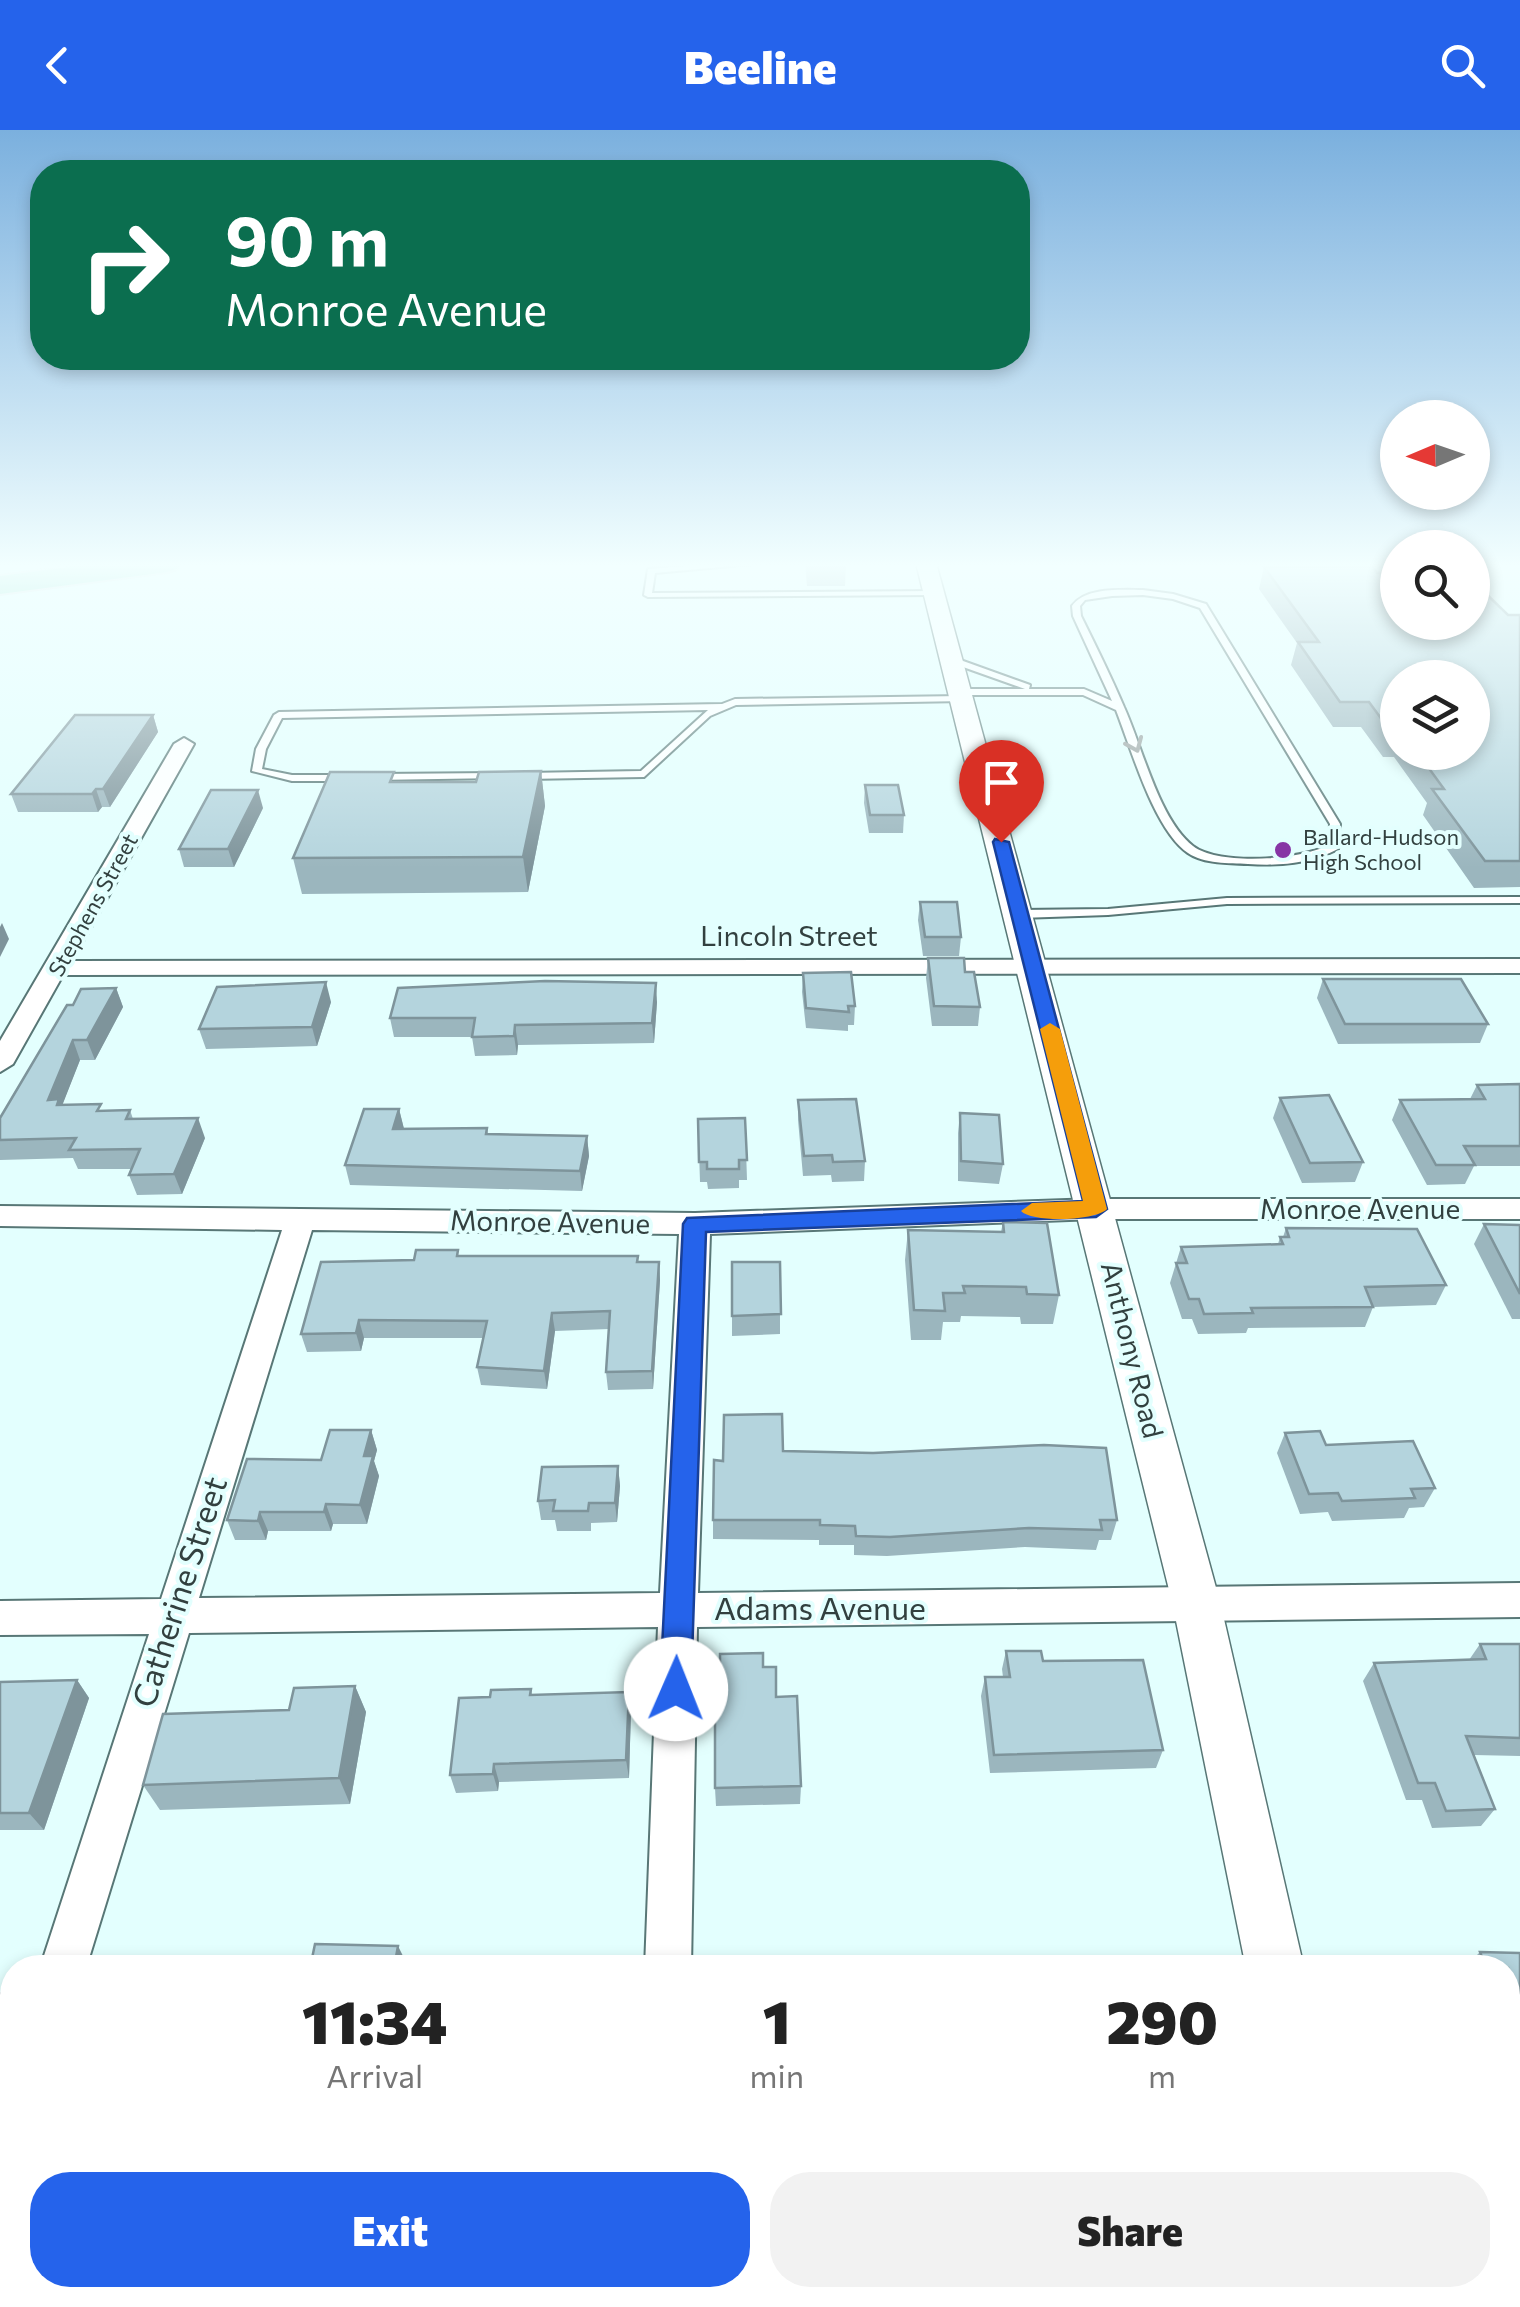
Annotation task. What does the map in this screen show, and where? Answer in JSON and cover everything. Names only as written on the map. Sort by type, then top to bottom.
[{"type":"street","name":"Anthony Road","points":[[953,665],[1198,1606],[1273,1955]]},
{"type":"street","name":"Stephens Street","points":[[4,1048],[58,968],[184,744]]},
{"type":"street","name":"Lincoln Street","points":[[58,968],[1520,966]]},
{"type":"street","name":"Monroe Avenue","points":[[0,1216],[695,1224],[1096,1209],[1520,1209]]},
{"type":"street","name":"Catherine Street","points":[[67,1955],[172,1614],[301,1218]]},
{"type":"street","points":[[668,1955],[695,1224]]},
{"type":"street","name":"Adams Avenue","points":[[0,1618],[1520,1600]]},
{"type":"lane","points":[[1100,665],[1172,831],[1193,851],[1228,860],[1312,859],[1334,847],[1335,824],[1238,665]]},
{"type":"lane","points":[[370,778],[644,774],[707,714],[735,702],[995,678],[1056,692]]},
{"type":"lane","points":[[1084,692],[1107,680]]},
{"type":"lane","points":[[958,684],[1084,692],[1120,708]]},
{"type":"lane","points":[[351,778],[292,778],[257,771],[262,750],[279,715],[724,707]]},
{"type":"lane","points":[[1020,914],[1108,912],[1227,901],[1520,900]]},
{"type":"building","points":[[1314,665],[1380,665],[1380,717],[1369,702],[1340,702]]},
{"type":"building","points":[[1490,665],[1520,665],[1520,861],[1485,861],[1432,789],[1444,789],[1430,770],[1490,770]]},
{"type":"building","points":[[75,715],[153,715],[103,789],[92,794],[11,794]]},
{"type":"building","points":[[541,771],[523,857],[293,858],[330,772],[394,772],[390,782],[476,782],[479,772]]},
{"type":"building","points":[[865,785],[898,785],[904,815],[870,815]]},
{"type":"building","points":[[211,790],[258,790],[228,849],[179,849]]},
{"type":"building","points":[[920,902],[957,902],[961,937],[925,937]]},
{"type":"building","points":[[928,958],[964,958],[965,972],[974,972],[980,1007],[934,1006]]},
{"type":"building","points":[[851,972],[855,1006],[848,1006],[849,1012],[806,1008],[803,973]]},
{"type":"building","points":[[1323,979],[1461,979],[1488,1024],[1345,1024]]},
{"type":"building","points":[[545,981],[656,983],[652,1023],[515,1025],[514,1036],[472,1037],[475,1018],[390,1018],[398,988]]},
{"type":"building","points":[[326,982],[312,1027],[199,1029],[217,987]]},
{"type":"building","points":[[116,988],[87,1040],[73,1040],[48,1100],[59,1099],[57,1105],[101,1104],[97,1111],[130,1110],[126,1119],[198,1118],[174,1174],[129,1175],[140,1149],[69,1150],[76,1138],[0,1140],[0,1118],[67,1005],[73,1005],[81,989]]},
{"type":"building","points":[[1520,1084],[1520,1146],[1464,1146],[1475,1165],[1436,1165],[1400,1100],[1485,1099],[1477,1085]]},
{"type":"building","points":[[1329,1095],[1363,1162],[1310,1163],[1280,1098]]},
{"type":"building","points":[[856,1099],[865,1161],[833,1162],[832,1155],[804,1156],[798,1100]]},
{"type":"building","points":[[364,1109],[399,1109],[393,1129],[487,1128],[486,1134],[587,1136],[580,1171],[345,1165]]},
{"type":"building","points":[[960,1113],[999,1115],[1003,1164],[961,1161]]},
{"type":"building","points":[[745,1118],[747,1160],[739,1160],[739,1169],[707,1169],[707,1162],[699,1162],[698,1119]]},
{"type":"building","points":[[1003,1222],[1047,1223],[1059,1295],[1027,1294],[1026,1287],[963,1286],[965,1293],[943,1293],[945,1311],[914,1310],[908,1230],[1004,1232]]},
{"type":"building","points":[[1484,1224],[1520,1225],[1520,1294]]},
{"type":"building","points":[[1286,1228],[1417,1229],[1446,1285],[1365,1287],[1373,1307],[1251,1308],[1253,1313],[1204,1314],[1199,1299],[1189,1299],[1176,1263],[1187,1263],[1181,1247],[1283,1244],[1280,1237],[1289,1237]]},
{"type":"building","points":[[416,1250],[458,1250],[457,1256],[638,1256],[637,1262],[659,1262],[652,1371],[606,1372],[610,1311],[552,1313],[544,1371],[477,1367],[487,1321],[359,1320],[356,1333],[301,1334],[321,1262],[414,1260]]},
{"type":"building","points":[[732,1262],[780,1262],[781,1314],[732,1316]]},
{"type":"building","points":[[782,1414],[783,1451],[873,1453],[1044,1445],[1106,1448],[1117,1520],[1100,1520],[1102,1530],[1029,1528],[890,1537],[856,1536],[855,1526],[820,1525],[820,1520],[713,1520],[714,1460],[723,1461],[724,1415]]},
{"type":"building","points":[[330,1430],[371,1430],[364,1456],[373,1456],[360,1505],[326,1504],[324,1512],[260,1512],[258,1521],[227,1520],[247,1459],[321,1460]]},
{"type":"building","points":[[1320,1431],[1326,1445],[1413,1441],[1435,1488],[1411,1489],[1415,1498],[1342,1501],[1338,1493],[1309,1494],[1285,1433]]},
{"type":"building","points":[[618,1466],[615,1503],[589,1503],[588,1511],[553,1511],[555,1500],[538,1501],[542,1467]]},
{"type":"building","points":[[1480,1644],[1520,1644],[1520,1738],[1466,1736],[1495,1809],[1446,1811],[1435,1783],[1418,1783],[1374,1663],[1486,1659]]},
{"type":"building","points":[[1006,1651],[1041,1651],[1043,1661],[1143,1660],[1163,1750],[994,1755],[985,1677],[1010,1677]]},
{"type":"building","points":[[763,1653],[763,1667],[776,1667],[776,1697],[797,1696],[801,1786],[715,1788],[715,1668],[720,1663],[720,1654]]},
{"type":"building","points":[[77,1680],[29,1813],[0,1813],[0,1682]]},
{"type":"building","points":[[355,1686],[339,1778],[143,1785],[163,1714],[289,1710],[294,1688]]},
{"type":"building","points":[[531,1689],[530,1695],[629,1692],[626,1760],[494,1764],[493,1774],[450,1775],[459,1698],[490,1697],[491,1690]]},
{"type":"building","points":[[315,1944],[398,1946],[396,1955],[313,1955]]},
{"type":"building","points":[[1480,1952],[1520,1953],[1520,1955]]},
{"type":"slow traffic","points":[[1032,1211],[1096,1209],[1050,1029]]},
{"type":"place","name":"Ballard-Hudson High School","points":[[1283,850]]},
{"type":"route","points":[[676,1689],[695,1224],[1096,1209],[1001,842]]}]
